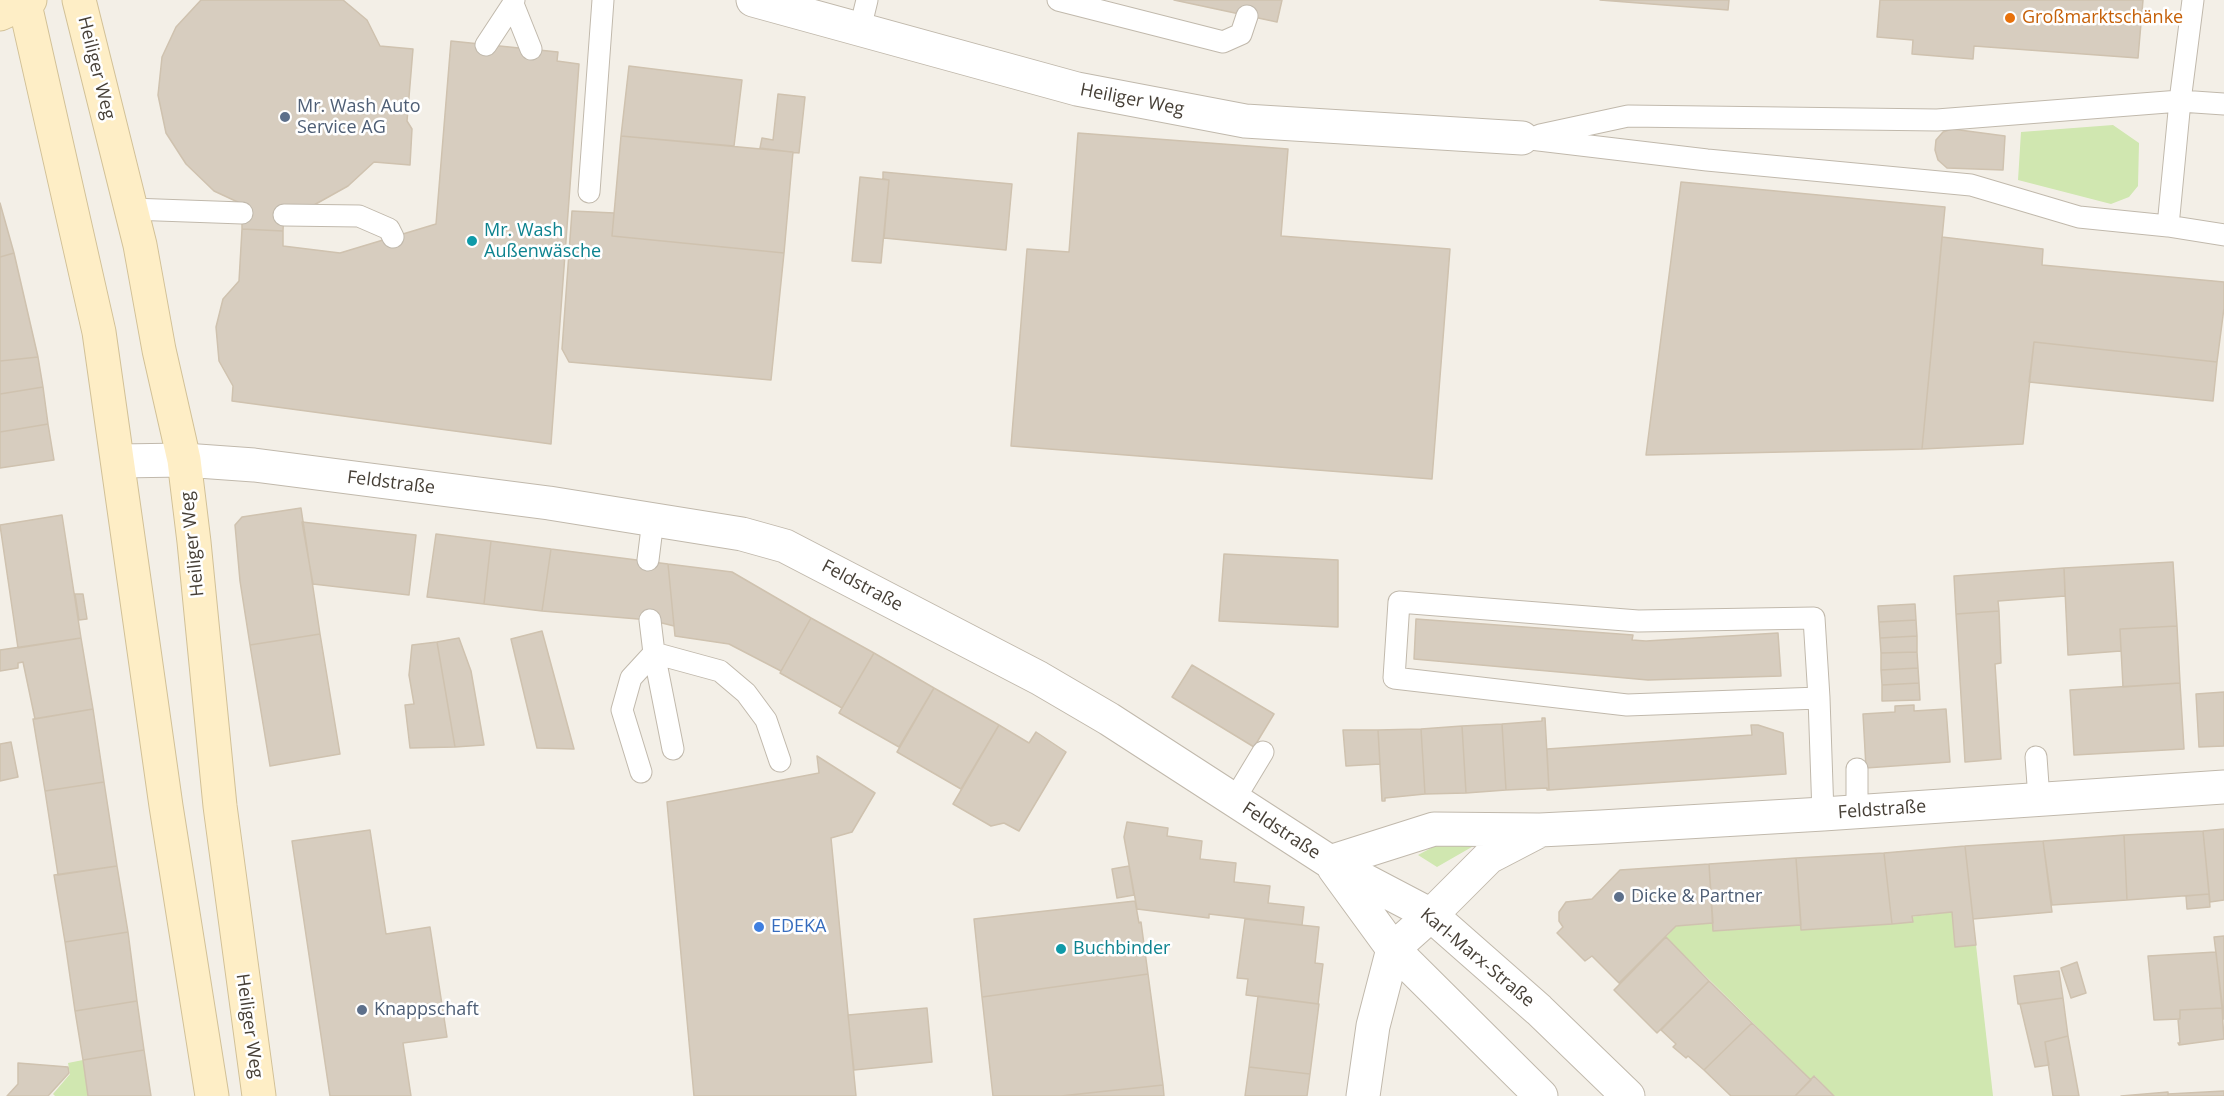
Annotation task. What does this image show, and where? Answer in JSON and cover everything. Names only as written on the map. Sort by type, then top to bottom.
[{"type":"main road","name":"Heiliger Weg","points":[[80,0],[140,245],[159,350],[183,460],[194,542],[220,806],[258,1096]]},
{"type":"main road","points":[[21,3],[99,332],[158,748],[212,1096]]},
{"type":"street","name":"Heiliger Weg","points":[[753,0],[863,15],[1077,89],[1245,122],[1522,138]]},
{"type":"street","name":"Feldstraße","points":[[119,461],[183,460],[254,465],[549,503],[742,534],[785,546],[1039,678],[1109,718],[1330,862],[1434,829],[1540,830],[1857,812],[2224,787]]},
{"type":"street","name":"Feldstraße","points":[[1393,949],[1489,857],[1540,830]]},
{"type":"street","name":"Karl-Marx-Straße","points":[[1330,862],[1431,915],[1539,1010],[1628,1096]]},
{"type":"street","points":[[1330,862],[1393,949],[1541,1096]]},
{"type":"street","points":[[1363,1096],[1372,1026],[1393,949]]},
{"type":"lane","points":[[589,192],[603,0]]},
{"type":"lane","points":[[1058,0],[1223,42],[1241,34],[1247,16]]},
{"type":"lane","points":[[2168,226],[2180,101],[2193,0]]},
{"type":"lane","points":[[486,45],[513,2]]},
{"type":"lane","points":[[513,2],[531,49]]},
{"type":"lane","points":[[1522,138],[1628,116],[1937,120],[2180,101],[2224,104]]},
{"type":"lane","points":[[1522,138],[1707,160],[1971,185],[2079,217],[2168,226],[2224,235]]},
{"type":"lane","points":[[131,209],[242,213]]},
{"type":"lane","points":[[284,215],[359,216],[389,229],[393,237]]},
{"type":"lane","points":[[648,561],[653,520]]},
{"type":"lane","points":[[1819,698],[1627,705],[1394,678],[1399,603],[1638,621],[1814,618],[1819,698],[1823,814]]},
{"type":"lane","points":[[650,620],[654,653],[673,749]]},
{"type":"lane","points":[[654,653],[720,672],[746,693],[766,720],[780,760]]},
{"type":"lane","points":[[641,772],[622,710],[631,678],[654,653]]},
{"type":"lane","points":[[1234,800],[1263,752]]},
{"type":"lane","points":[[2036,757],[2039,800]]},
{"type":"lane","points":[[1857,769],[1857,812]]},
{"type":"green space","points":[[2113,125],[2139,143],[2138,186],[2129,197],[2111,204],[2018,180],[2021,132]]},
{"type":"green space","points":[[1446,840],[1484,840],[1437,867],[1418,855]]},
{"type":"green space","points":[[1952,912],[1955,947],[1976,945],[1993,1096],[1834,1096],[1815,1076],[1811,1080],[1666,937],[1676,926],[1713,923],[1714,931],[1801,925],[1801,930]]},
{"type":"green space","points":[[83,1060],[88,1096],[55,1096],[53,1094],[70,1074],[68,1063]]},
{"type":"building","name":"Mr. Wash Auto Service AG","points":[[201,0],[343,0],[367,20],[380,46],[413,49],[407,121],[412,129],[410,165],[374,162],[348,186],[314,205],[284,207],[283,231],[242,229],[242,204],[214,191],[186,164],[166,133],[158,95],[162,57],[176,27]]},
{"type":"building","points":[[1174,0],[1282,0],[1277,22]]},
{"type":"building","points":[[1600,0],[1729,0],[1728,10]]},
{"type":"building","name":"Großmarktschänke","points":[[1880,0],[2143,0],[2138,58],[1974,46],[1973,59],[1912,54],[1913,40],[1877,37]]},
{"type":"building","name":"Mr. Wash Außenwäsche","points":[[451,41],[558,52],[557,61],[579,64],[551,444],[232,401],[233,386],[219,361],[216,327],[223,299],[239,281],[242,229],[283,231],[283,246],[340,253],[436,224]]},
{"type":"building","points":[[629,66],[742,80],[734,146],[621,136]]},
{"type":"building","points":[[778,94],[805,97],[799,153],[760,148],[762,138],[773,140]]},
{"type":"building","points":[[1952,129],[2005,136],[2003,170],[1947,168],[1938,160],[1935,150],[1936,140],[1943,132]]},
{"type":"building","points":[[1078,133],[1288,149],[1281,236],[1450,249],[1432,479],[1011,446],[1027,249],[1069,252]]},
{"type":"building","points":[[621,136],[793,152],[784,253],[612,236]]},
{"type":"building","points":[[883,172],[1012,184],[1006,250],[884,238],[889,180],[883,179]]},
{"type":"building","points":[[860,177],[889,180],[881,263],[852,261]]},
{"type":"building","points":[[1681,182],[1945,207],[1922,449],[1646,455]]},
{"type":"building","points":[[0,203],[14,253],[0,257]]},
{"type":"building","points":[[572,211],[614,213],[612,236],[784,253],[771,380],[569,362],[562,349]]},
{"type":"building","points":[[1942,237],[2043,249],[2042,265],[2224,282],[2224,308],[2217,362],[2034,342],[2023,444],[1922,449]]},
{"type":"building","points":[[14,253],[38,357],[0,361],[0,257]]},
{"type":"building","points":[[2034,342],[2217,362],[2213,401],[2029,382]]},
{"type":"building","points":[[38,357],[43,387],[0,394],[0,361]]},
{"type":"building","points":[[43,387],[48,424],[0,432],[0,394]]},
{"type":"building","points":[[48,424],[54,460],[0,468],[0,432]]},
{"type":"building","points":[[301,508],[320,634],[250,645],[240,581],[235,525],[242,517]]},
{"type":"building","points":[[62,515],[81,638],[18,648],[0,525]]},
{"type":"building","points":[[302,522],[416,535],[409,595],[313,584]]},
{"type":"building","points":[[436,534],[491,541],[484,604],[427,597]]},
{"type":"building","points":[[491,541],[551,549],[542,611],[484,604]]},
{"type":"building","points":[[551,549],[668,564],[674,626],[650,620],[542,611]]},
{"type":"building","points":[[1224,554],[1338,560],[1338,627],[1219,621]]},
{"type":"building","points":[[2173,562],[2177,626],[2120,629],[2121,651],[2068,655],[2064,568]]},
{"type":"building","points":[[668,564],[732,572],[811,618],[781,671],[729,644],[675,636]]},
{"type":"building","points":[[2064,568],[2065,596],[1998,601],[1999,611],[1956,614],[1954,576]]},
{"type":"building","points":[[75,594],[83,594],[87,619],[79,620]]},
{"type":"building","points":[[1915,604],[1916,620],[1879,622],[1878,606]]},
{"type":"building","points":[[1999,611],[2001,663],[1995,664],[2001,759],[1965,762],[1956,614]]},
{"type":"building","points":[[811,618],[874,653],[842,708],[780,673]]},
{"type":"building","points":[[1416,619],[1633,635],[1632,640],[1646,641],[1778,633],[1781,676],[1648,680],[1414,659]]},
{"type":"building","points":[[1916,620],[1917,636],[1880,638],[1879,622]]},
{"type":"building","points":[[2177,626],[2180,683],[2123,687],[2120,629]]},
{"type":"building","points":[[542,631],[574,749],[537,748],[511,639]]},
{"type":"building","points":[[320,634],[340,754],[270,766],[250,645]]},
{"type":"building","points":[[1917,636],[1917,652],[1881,653],[1880,638]]},
{"type":"building","points":[[81,638],[93,709],[35,719],[23,662],[18,663],[18,668],[0,671],[0,650]]},
{"type":"building","points":[[459,638],[471,671],[484,745],[455,747],[437,642]]},
{"type":"building","points":[[437,642],[455,747],[410,748],[405,705],[414,704],[409,675],[412,645]]},
{"type":"building","points":[[1917,652],[1918,668],[1881,670],[1881,653]]},
{"type":"building","points":[[874,653],[934,688],[899,747],[839,713]]},
{"type":"building","points":[[1192,665],[1274,714],[1254,747],[1172,697]]},
{"type":"building","points":[[1918,668],[1919,683],[1882,685],[1881,670]]},
{"type":"building","points":[[1919,683],[1920,700],[1882,701],[1882,685]]},
{"type":"building","points":[[2180,683],[2184,749],[2074,755],[2070,690]]},
{"type":"building","points":[[934,688],[999,725],[961,789],[897,752]]},
{"type":"building","points":[[2224,692],[2224,746],[2199,747],[2196,694]]},
{"type":"building","points":[[1914,705],[1914,711],[1946,709],[1950,762],[1866,768],[1863,714],[1895,712],[1895,706]]},
{"type":"building","points":[[93,709],[104,782],[45,791],[33,719]]},
{"type":"building","points":[[1542,718],[1545,718],[1549,790],[1547,788],[1506,790],[1502,724],[1542,721]]},
{"type":"building","points":[[1502,724],[1506,790],[1466,793],[1462,726]]},
{"type":"building","points":[[999,725],[1029,743],[1036,732],[1066,752],[1019,831],[1004,823],[991,826],[953,804]]},
{"type":"building","points":[[1751,725],[1783,733],[1786,774],[1549,790],[1547,749],[1752,735]]},
{"type":"building","points":[[1462,726],[1466,793],[1425,794],[1421,729]]},
{"type":"building","points":[[1421,729],[1425,794],[1385,798],[1385,801],[1382,801],[1378,730]]},
{"type":"building","points":[[1343,730],[1378,730],[1380,764],[1346,766]]},
{"type":"building","points":[[11,742],[18,777],[0,781],[0,744]]},
{"type":"building","name":"EDEKA","points":[[817,756],[875,793],[852,832],[831,838],[856,1096],[694,1096],[667,802],[819,773]]},
{"type":"building","points":[[104,782],[117,866],[58,875],[45,791]]},
{"type":"building","points":[[1127,822],[1168,828],[1167,836],[1202,841],[1200,859],[1236,863],[1234,882],[1270,886],[1268,903],[1304,907],[1302,925],[1209,914],[1209,918],[1137,909],[1124,837]]},
{"type":"building","points":[[2224,829],[2224,900],[2210,902],[2203,831]]},
{"type":"building","points":[[370,830],[386,934],[430,927],[447,1037],[403,1043],[411,1096],[330,1096],[292,841]]},
{"type":"building","points":[[2203,831],[2209,894],[2127,900],[2124,835]]},
{"type":"building","points":[[2124,835],[2127,900],[2052,905],[2043,841]]},
{"type":"building","points":[[2043,841],[2052,912],[1973,919],[1965,846]]},
{"type":"building","points":[[1965,846],[1976,945],[1955,947],[1952,912],[1912,916],[1913,922],[1892,924],[1884,853]]},
{"type":"building","points":[[1884,853],[1892,924],[1801,930],[1796,858]]},
{"type":"building","points":[[1796,858],[1801,925],[1713,931],[1709,864]]},
{"type":"building","points":[[1709,864],[1713,923],[1676,926],[1619,983],[1592,956],[1585,961],[1557,933],[1563,927],[1559,921],[1559,912],[1566,902],[1592,899],[1620,870]]},
{"type":"building","points":[[117,866],[128,932],[65,942],[54,875]]},
{"type":"building","points":[[1129,866],[1134,895],[1117,898],[1112,869]]},
{"type":"building","points":[[2209,894],[2210,907],[2187,909],[2186,896]]},
{"type":"building","name":"Buchbinder","points":[[1135,901],[1139,923],[1141,922],[1148,974],[982,997],[974,919]]},
{"type":"building","points":[[1245,919],[1319,927],[1315,963],[1323,964],[1318,1004],[1246,995],[1248,979],[1237,978]]},
{"type":"building","points":[[128,932],[137,1001],[75,1011],[65,942]]},
{"type":"building","points":[[2224,936],[2224,1019],[2214,937]]},
{"type":"building","points":[[1666,937],[1709,981],[1657,1033],[1614,990]]},
{"type":"building","points":[[2216,952],[2222,1008],[2180,1010],[2180,1019],[2154,1020],[2148,956]]},
{"type":"building","points":[[2077,962],[2086,993],[2071,998],[2061,968]]},
{"type":"building","points":[[2059,971],[2063,998],[2018,1004],[2014,976]]},
{"type":"building","points":[[1148,974],[1163,1085],[1061,1096],[993,1096],[982,997]]},
{"type":"building","points":[[1709,981],[1752,1023],[1704,1070],[1673,1047],[1676,1044],[1661,1030]]},
{"type":"building","points":[[1258,996],[1319,1004],[1310,1074],[1249,1067]]},
{"type":"building","points":[[2063,998],[2068,1036],[2045,1042],[2049,1065],[2035,1067],[2020,1004]]},
{"type":"building","points":[[137,1001],[144,1050],[83,1060],[75,1011]]},
{"type":"building","points":[[927,1008],[932,1062],[854,1070],[848,1015]]},
{"type":"building","points":[[2222,1008],[2224,1039],[2179,1045],[2180,1010]]},
{"type":"building","points":[[1752,1023],[1811,1080],[1795,1096],[1731,1096],[1704,1070]]},
{"type":"building","points":[[2068,1036],[2079,1096],[2053,1096],[2045,1042]]},
{"type":"building","points":[[144,1050],[151,1096],[88,1096],[83,1060]]},
{"type":"building","points":[[18,1063],[68,1067],[69,1073],[48,1096],[7,1096],[18,1084]]},
{"type":"building","points":[[1249,1067],[1310,1074],[1307,1096],[1245,1096]]},
{"type":"building","points":[[1814,1076],[1834,1096],[1795,1096]]},
{"type":"building","points":[[1163,1085],[1164,1096],[1061,1096],[1079,1094]]},
{"type":"building","points":[[2224,1091],[2224,1096],[2168,1096],[2168,1094]]},
{"type":"building","points":[[2168,1092],[2168,1096],[2121,1096]]},
{"type":"place","name":"Großmarktschänke","points":[[2010,18]]},
{"type":"place","name":"Mr. Wash Auto Service AG","points":[[285,117]]},
{"type":"place","name":"Mr. Wash Außenwäsche","points":[[472,241]]},
{"type":"place","name":"Dicke & Partner","points":[[1619,897]]},
{"type":"place","name":"EDEKA","points":[[759,927]]},
{"type":"place","name":"Buchbinder","points":[[1061,949]]},
{"type":"place","name":"Knappschaft","points":[[362,1010]]}]
